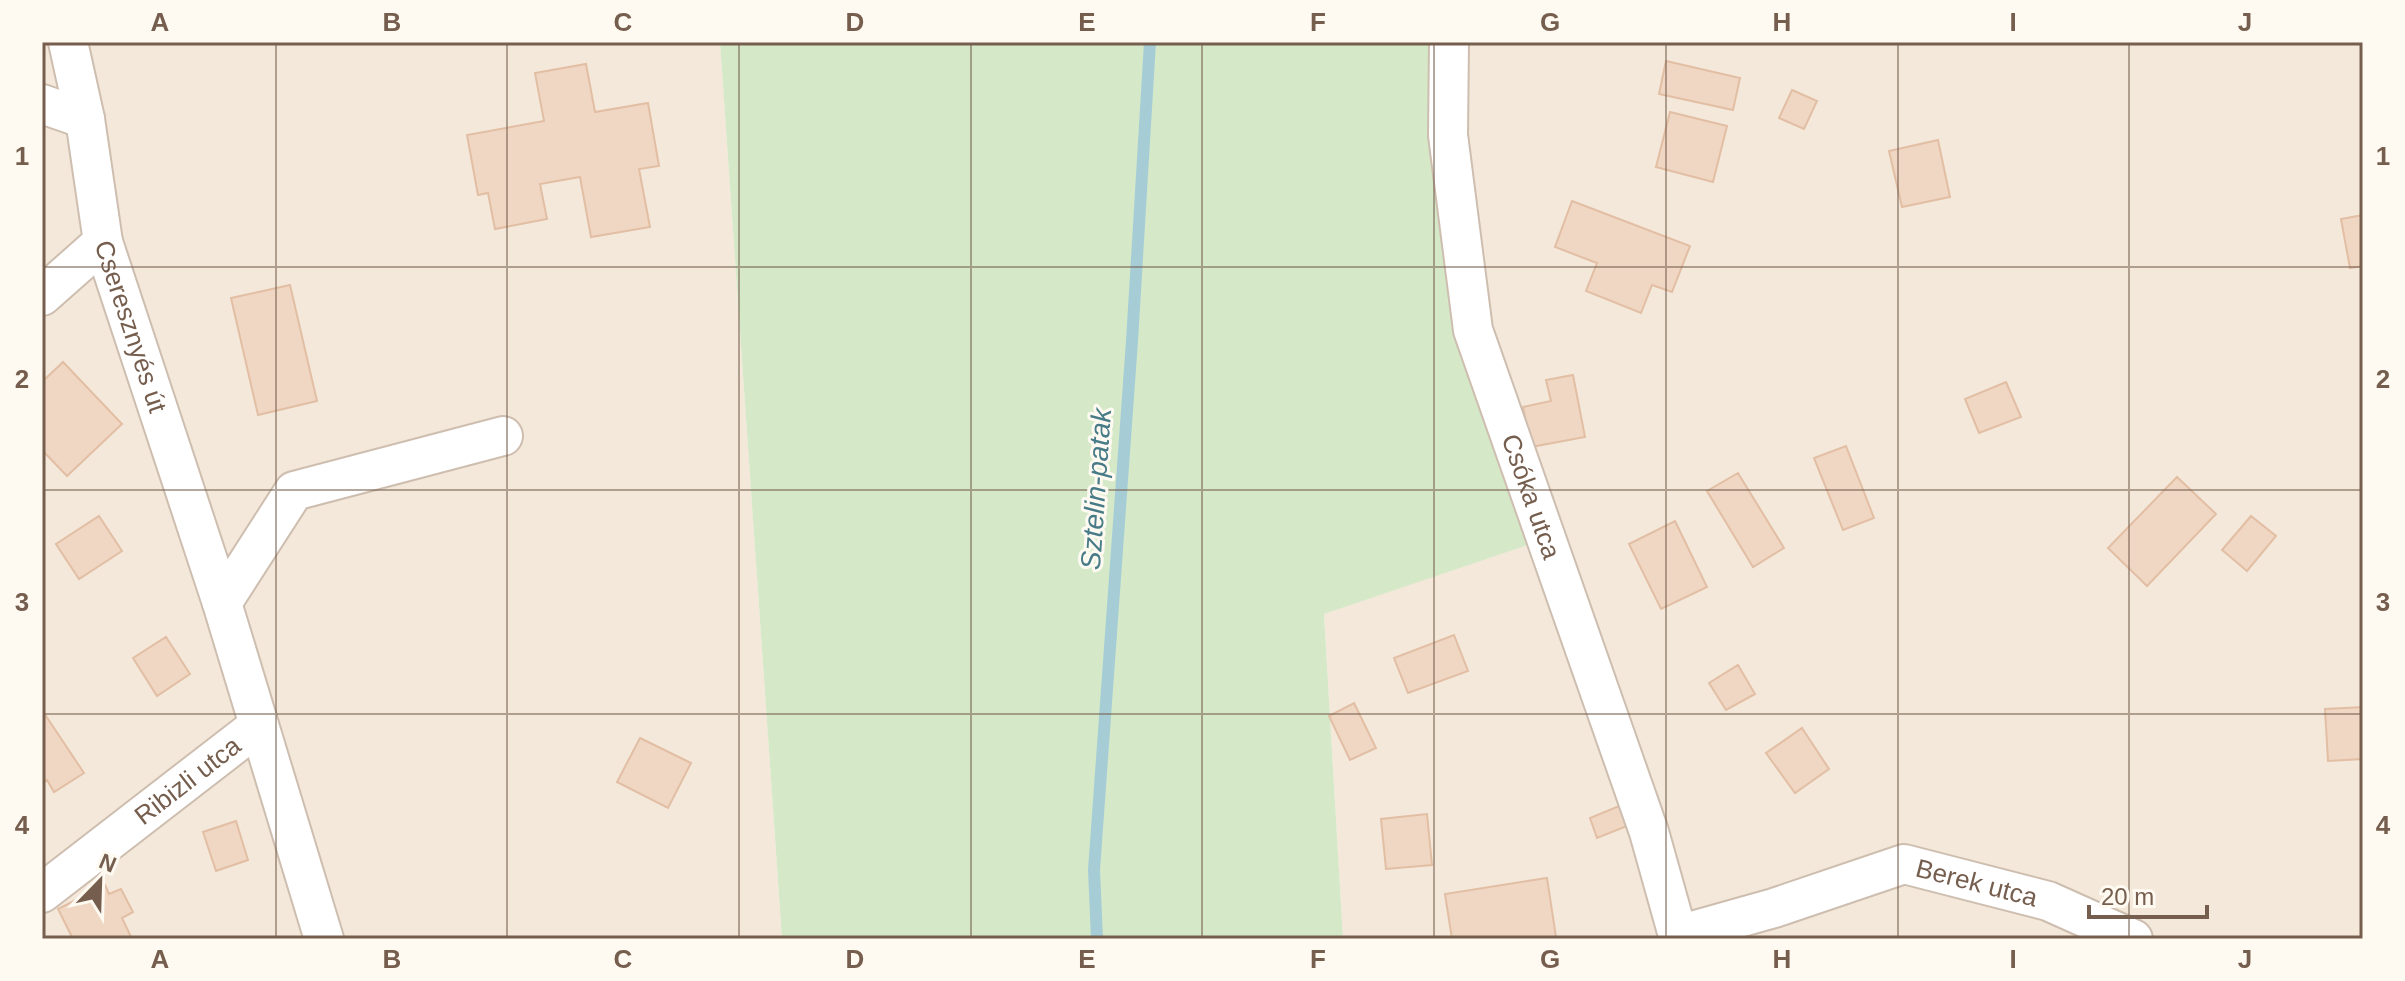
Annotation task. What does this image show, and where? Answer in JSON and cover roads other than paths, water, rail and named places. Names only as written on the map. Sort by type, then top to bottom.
[{"type":"street","name":"Cseresznyés út","points":[[68,42],[85,119],[103,242],[222,603],[324,939]]},
{"type":"street","name":"Csóka utca","points":[[1449,42],[1448,135],[1473,330],[1644,817],[1678,937]]},
{"type":"street","points":[[42,104],[85,119]]},
{"type":"street","points":[[42,296],[103,242]]},
{"type":"street","points":[[222,603],[294,491],[503,436]]},
{"type":"street","name":"Ribizli utca","points":[[42,893],[258,726]]},
{"type":"street","name":"Berek utca","points":[[1678,937],[1904,864],[2048,901],[2133,939]]},
{"type":"waterway","name":"Sztelin-patak","points":[[1097,939],[1094,870],[1150,42]]}]
